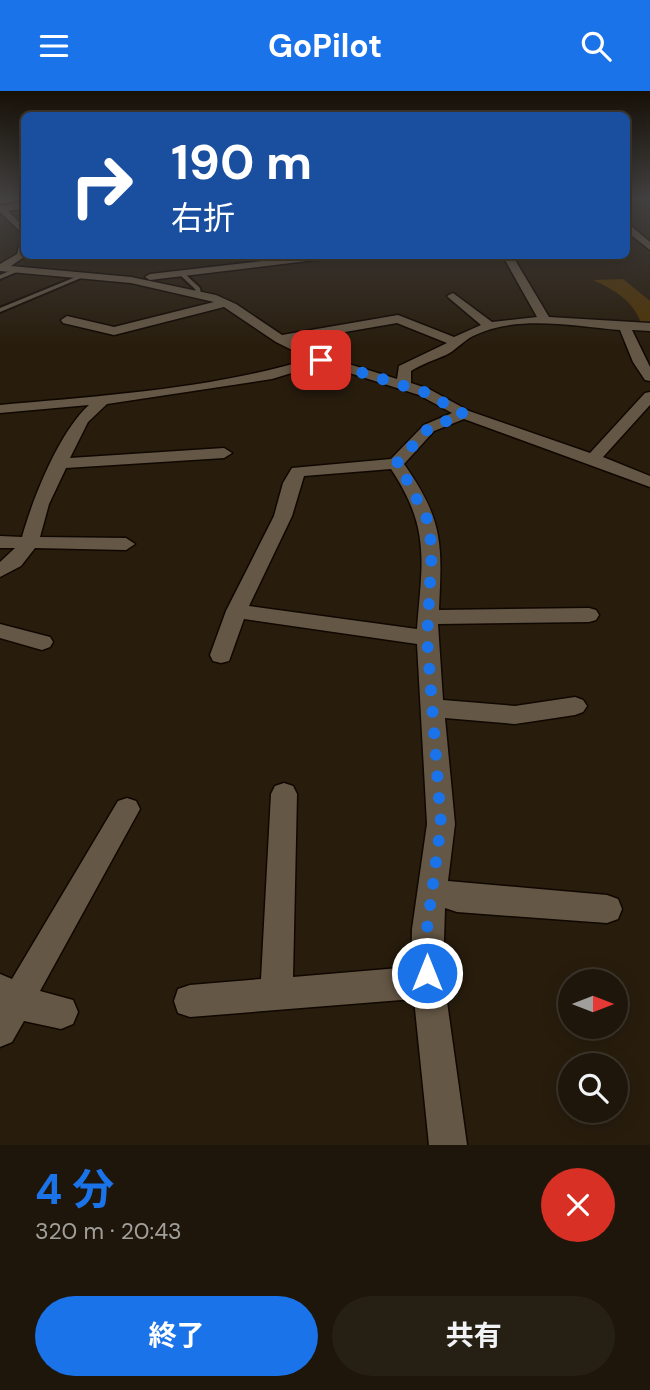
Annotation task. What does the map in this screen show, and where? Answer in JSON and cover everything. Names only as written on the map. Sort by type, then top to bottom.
[{"type":"street","points":[[0,268],[21,256]]},
{"type":"street","points":[[131,280],[268,259]]},
{"type":"street","points":[[511,259],[544,319]]},
{"type":"street","points":[[0,268],[131,280],[199,294],[225,303],[280,339],[321,360],[424,392],[464,414],[650,482]]},
{"type":"street","points":[[453,296],[490,326]]},
{"type":"street","points":[[67,320],[89,323],[101,331],[114,331],[225,303]]},
{"type":"street","points":[[280,339],[398,319],[455,342]]},
{"type":"street","points":[[404,385],[404,369],[490,326],[527,319],[544,319],[625,328],[650,327]]},
{"type":"street","points":[[625,328],[650,377]]},
{"type":"street","points":[[0,409],[103,400],[272,375],[321,360]]},
{"type":"street","points":[[593,459],[650,396]]},
{"type":"street","points":[[0,571],[14,562],[29,543],[40,504],[80,420],[103,400]]},
{"type":"street","points":[[221,655],[236,611],[283,516],[291,483],[298,471],[396,464],[429,428],[464,414]]},
{"type":"street","points":[[59,464],[224,453]]},
{"type":"street","points":[[396,464],[427,519],[432,548],[427,628],[441,824],[427,929],[428,982],[448,1145]]},
{"type":"street","points":[[0,542],[126,544]]},
{"type":"street","points":[[236,611],[427,628],[589,615]]},
{"type":"street","points":[[0,631],[43,642]]},
{"type":"street","points":[[433,708],[515,715],[575,706]]},
{"type":"street","points":[[276,994],[284,793]]},
{"type":"street","points":[[0,1030],[9,996],[71,904],[127,809]]},
{"type":"street","points":[[432,890],[457,898],[607,909]]},
{"type":"street","points":[[190,1002],[428,982]]},
{"type":"street","points":[[9,996],[61,1012]]},
{"type":"lane","points":[[0,277],[17,270]]},
{"type":"lane","points":[[182,274],[198,289],[199,294]]},
{"type":"lane","points":[[0,310],[85,275]]},
{"type":"shaded area","points":[[623,279],[650,301],[650,326],[642,326],[634,310],[623,298],[593,280]]},
{"type":"route","points":[[321,360],[424,392],[464,414],[429,428],[396,464],[427,519],[432,548],[427,638],[441,824],[427,929],[427,973]]}]
